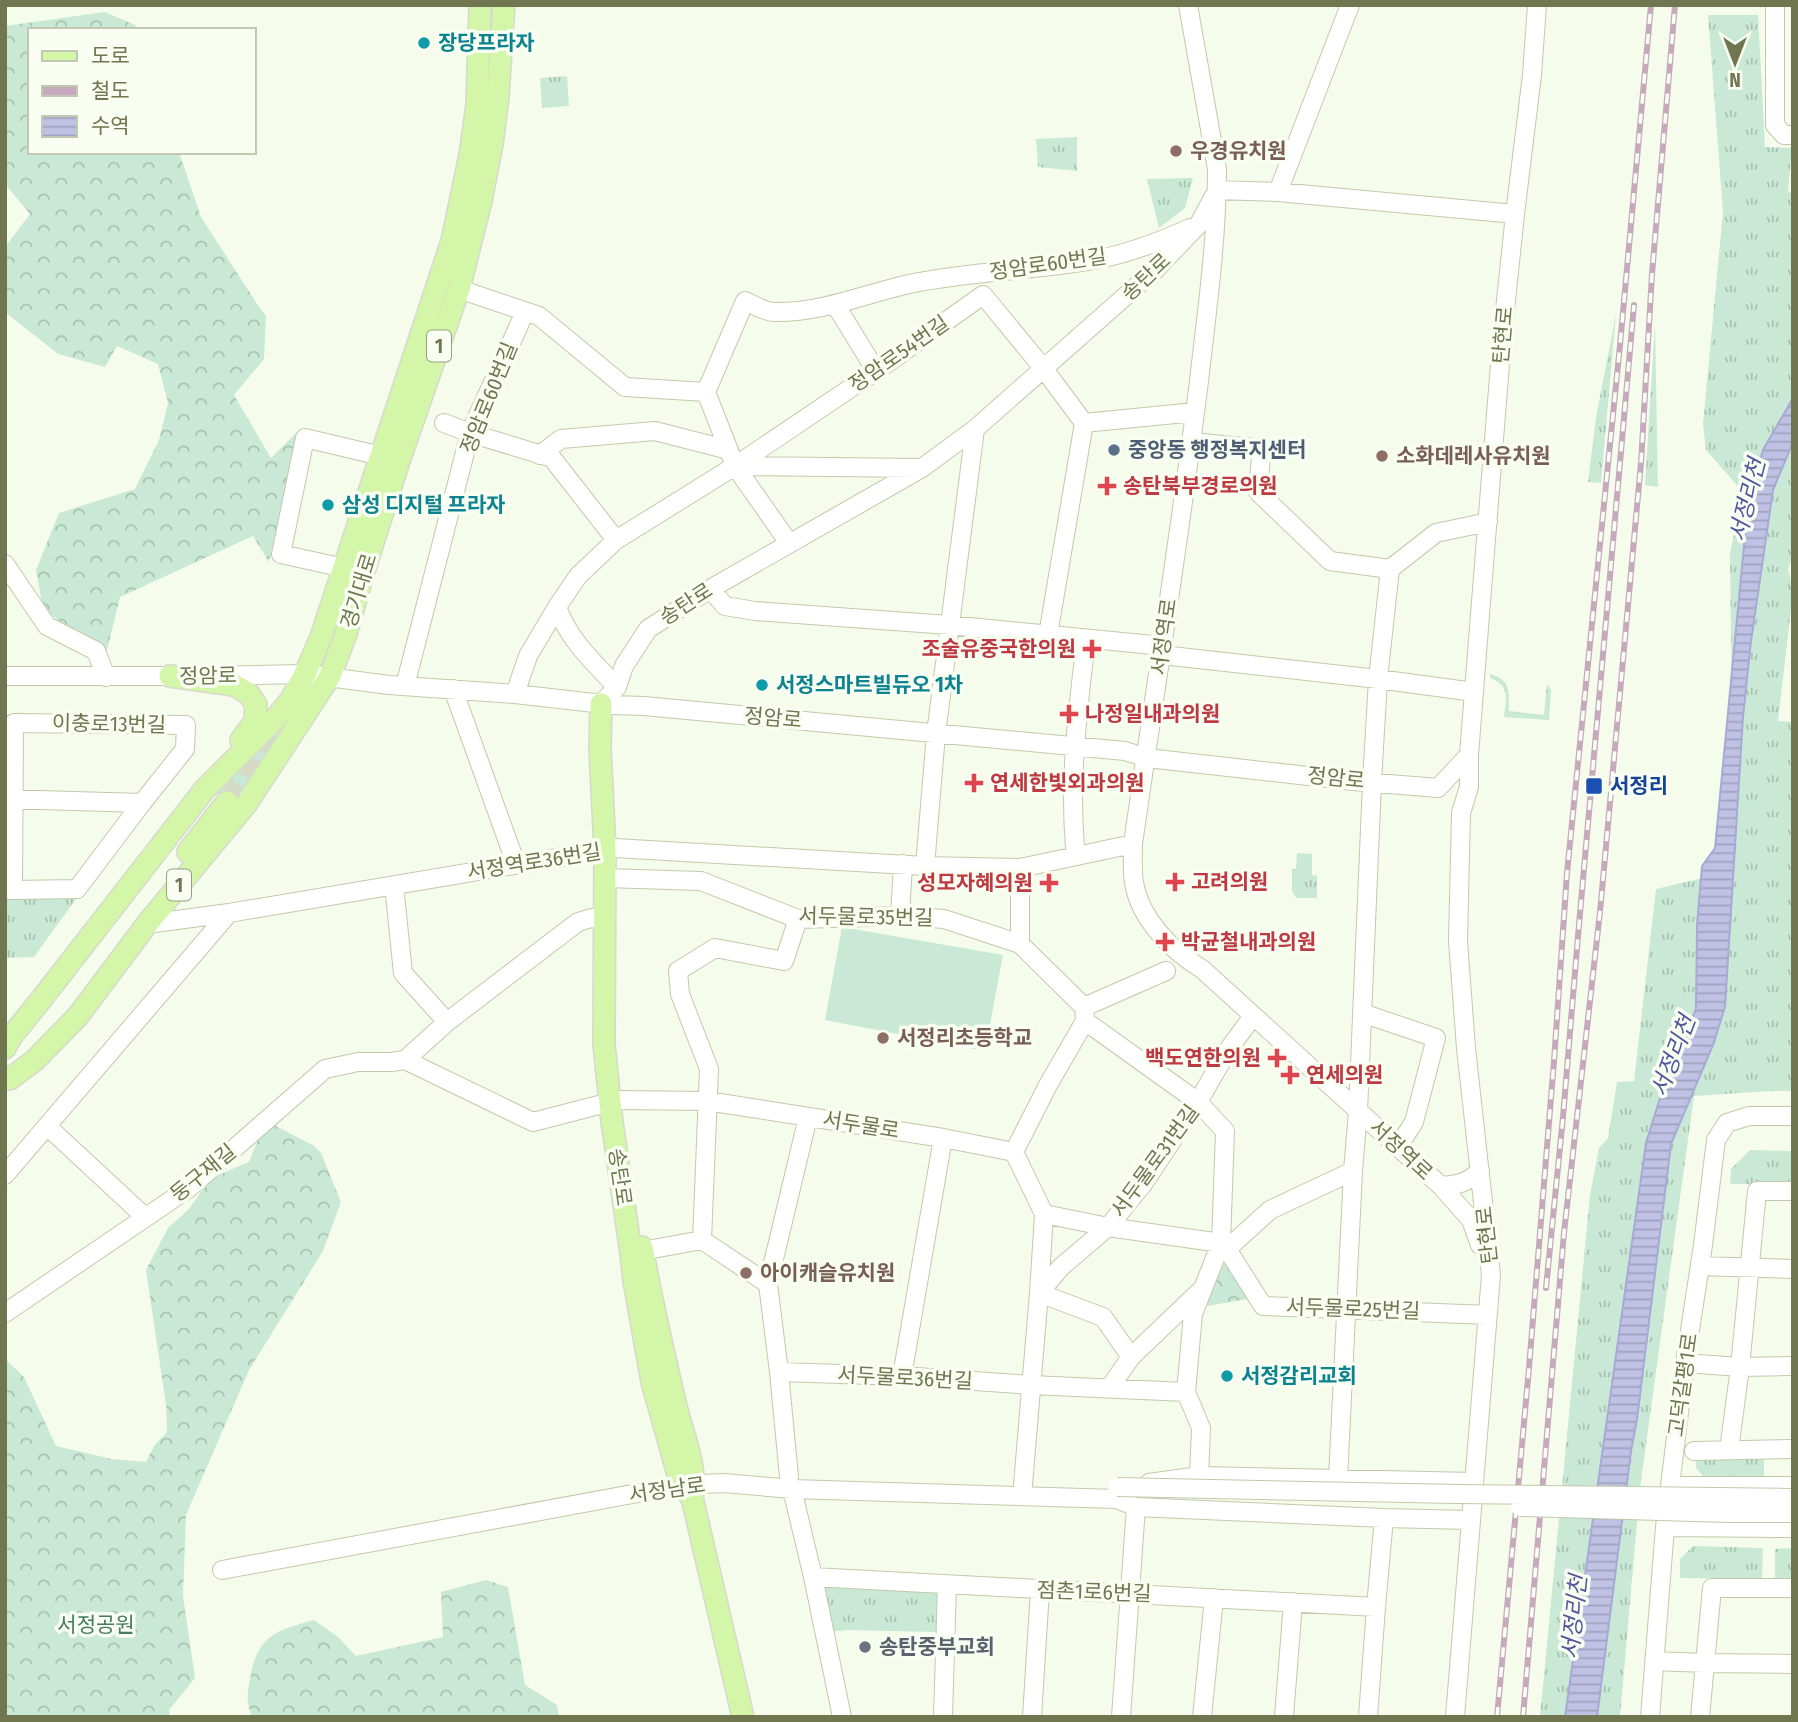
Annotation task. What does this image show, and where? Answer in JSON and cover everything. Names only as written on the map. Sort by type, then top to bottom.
[{"type":"main road","name":"경기대로","points":[[7,1074],[47,1009],[290,701],[306,674],[321,637],[452,241],[470,155],[477,105],[480,5]]},
{"type":"main road","name":"경기대로","points":[[7,1074],[35,1060],[78,1016],[147,924],[247,803],[330,676],[346,634],[399,461],[460,289],[492,144],[505,5]]},
{"type":"main road","points":[[170,676],[234,685],[249,694],[256,705],[255,721],[217,795]]},
{"type":"main road","name":"송탄로","points":[[609,705],[614,1102]]},
{"type":"main road","name":"경기대로","points":[[5,1048],[40,1001],[217,795]]},
{"type":"main road","name":"송탄로","points":[[610,878],[605,919],[604,1044],[637,1252],[634,1281],[652,1382],[688,1482],[743,1717]]},
{"type":"street","points":[[1188,5],[1217,169],[1217,190],[1278,192],[1516,214]]},
{"type":"street","points":[[1278,192],[1350,5]]},
{"type":"street","name":"탄현로","points":[[1438,788],[1461,773],[1469,754],[1502,339],[1532,75],[1537,5]]},
{"type":"street","points":[[1775,5],[1775,125],[1784,135],[1793,135]]},
{"type":"street","points":[[1774,67],[1793,67]]},
{"type":"street","name":"송탄로","points":[[609,705],[625,666],[648,629],[789,542],[922,468],[975,429],[1155,271],[1199,224],[1217,190]]},
{"type":"street","name":"서정역로","points":[[1217,190],[1212,263],[1192,442],[1133,844],[1134,884],[1142,908],[1157,931],[1441,1186],[1472,1220],[1491,1275]]},
{"type":"street","name":"정암로60번길","points":[[706,391],[745,301],[771,312],[804,310],[911,284],[1094,260],[1145,247],[1199,224]]},
{"type":"street","points":[[460,289],[539,317],[625,387],[706,391],[732,458],[789,542]]},
{"type":"street","name":"정암로54번길","points":[[515,694],[528,656],[557,607],[578,576],[617,540],[732,458],[876,371],[983,295],[1044,369]]},
{"type":"street","points":[[835,304],[876,371]]},
{"type":"street","name":"정암로60번길","points":[[405,686],[470,433],[525,312]]},
{"type":"street","points":[[1044,369],[1084,424],[1048,635]]},
{"type":"street","points":[[1084,424],[1195,412]]},
{"type":"street","points":[[444,423],[552,458],[617,540]]},
{"type":"street","points":[[925,866],[936,738],[975,429]]},
{"type":"street","points":[[540,455],[561,439],[655,432],[732,458],[922,468]]},
{"type":"street","name":"경기대로","points":[[344,568],[281,554],[305,438],[381,456]]},
{"type":"street","points":[[1192,442],[1254,447],[1261,456],[1258,492],[1330,561],[1390,569],[1436,533],[1488,522]]},
{"type":"street","points":[[5,564],[47,626],[96,651],[106,677]]},
{"type":"street","points":[[1338,1479],[1372,782],[1378,679],[1390,569]]},
{"type":"street","points":[[710,589],[725,606],[755,611],[949,625],[1086,639],[1474,692]]},
{"type":"street","points":[[557,607],[562,621],[583,652],[609,705]]},
{"type":"street","points":[[1076,856],[1075,752],[1086,639]]},
{"type":"street","name":"정암로","points":[[5,676],[306,674],[1075,752],[1125,751],[1146,758],[1438,788]]},
{"type":"street","points":[[453,690],[516,864]]},
{"type":"street","name":"이충로13번길","points":[[14,723],[187,725],[185,749],[77,889],[9,890],[9,799],[14,723]]},
{"type":"street","name":"탄현로","points":[[1455,1717],[1491,1275],[1466,1048],[1458,941],[1461,813],[1467,797],[1461,773]]},
{"type":"street","points":[[1438,788],[1461,813]]},
{"type":"street","points":[[9,799],[142,803]]},
{"type":"street","name":"서정역로36번길","points":[[147,924],[229,913],[610,849],[925,866],[1020,868],[1133,844]]},
{"type":"street","points":[[900,916],[903,864]]},
{"type":"street","points":[[1020,868],[1020,944]]},
{"type":"street","name":"서두물로35번길","points":[[610,878],[701,881],[798,919],[900,916],[944,919],[1020,944],[1085,1014],[1198,1102],[1226,1131],[1224,1246],[1201,1289],[1192,1314],[1186,1392],[1201,1428],[1199,1476]]},
{"type":"street","points":[[394,885],[403,973],[447,1022]]},
{"type":"street","points":[[5,1175],[229,913]]},
{"type":"street","points":[[605,919],[591,918],[578,922],[447,1022],[405,1059],[533,1122],[614,1102]]},
{"type":"street","points":[[702,1240],[709,1069],[680,994],[678,971],[715,948],[785,961],[798,919]]},
{"type":"street","points":[[1023,1485],[1044,1214],[1014,1152],[1085,1014],[1166,971]]},
{"type":"street","points":[[1362,1013],[1466,1048]]},
{"type":"street","name":"서두물로31번길","points":[[1039,1293],[1061,1267],[1108,1227],[1143,1184],[1198,1102],[1228,1049],[1253,1016]]},
{"type":"street","points":[[1398,1147],[1414,1122],[1436,1038]]},
{"type":"street","name":"둥구재길","points":[[5,1312],[189,1188],[325,1069],[358,1062],[391,1062],[405,1059]]},
{"type":"street","name":"서두물로","points":[[614,1102],[707,1101],[943,1138],[1014,1152]]},
{"type":"street","name":"고덕갈평1로","points":[[1650,1717],[1665,1527],[1716,1140],[1727,1123],[1749,1116],[1793,1116]]},
{"type":"street","points":[[808,1117],[768,1284],[791,1483],[842,1717]]},
{"type":"street","points":[[47,1126],[145,1217]]},
{"type":"street","points":[[902,1376],[943,1138]]},
{"type":"street","points":[[1441,1186],[1469,1181],[1479,1170]]},
{"type":"street","points":[[1044,1214],[1224,1246],[1270,1210],[1353,1171]]},
{"type":"street","points":[[1729,1450],[1751,1268],[1757,1191],[1793,1191]]},
{"type":"street","points":[[637,1252],[702,1240],[768,1284]]},
{"type":"street","name":"서두물로25번길","points":[[1224,1246],[1263,1306],[1488,1315]]},
{"type":"street","points":[[1700,1266],[1793,1269]]},
{"type":"street","name":"서두물로35번길","points":[[1110,1387],[1131,1357],[1201,1289]]},
{"type":"street","points":[[1039,1293],[1103,1317],[1131,1357]]},
{"type":"street","points":[[1685,1363],[1740,1367],[1793,1366]]},
{"type":"street","name":"서두물로36번길","points":[[779,1372],[902,1376],[1031,1385]]},
{"type":"street","points":[[1031,1385],[1186,1392]]},
{"type":"street","points":[[1694,1451],[1793,1450]]},
{"type":"street","points":[[1117,1493],[1199,1476],[1474,1482]]},
{"type":"street","name":"서정남로","points":[[222,1570],[688,1482],[1023,1485],[1117,1493]]},
{"type":"street","name":"서정남로","points":[[791,1483],[1117,1493]]},
{"type":"street","points":[[1670,1486],[1793,1486]]},
{"type":"street","points":[[1765,1486],[1765,1528]]},
{"type":"street","points":[[1117,1493],[1793,1498]]},
{"type":"street","points":[[1117,1493],[1136,1507],[1471,1520]]},
{"type":"street","points":[[1117,1493],[1442,1505],[1793,1513]]},
{"type":"street","points":[[1121,1717],[1136,1507]]},
{"type":"street","points":[[1368,1717],[1384,1518]]},
{"type":"street","points":[[1665,1527],[1793,1528]]},
{"type":"street","name":"점촌1로6번길","points":[[813,1577],[1376,1607]]},
{"type":"street","points":[[943,1717],[947,1585]]},
{"type":"street","points":[[1700,1717],[1713,1588],[1793,1588]]},
{"type":"street","points":[[1032,1717],[1040,1590]]},
{"type":"street","points":[[1202,1717],[1214,1598]]},
{"type":"street","points":[[1284,1717],[1293,1602]]},
{"type":"street","points":[[1654,1661],[1793,1664]]},
{"type":"green space","points":[[105,12],[135,25],[136,28],[28,28],[28,154],[180,154],[201,217],[266,316],[264,359],[234,395],[271,458],[301,428],[269,562],[253,536],[120,597],[106,654],[101,643],[61,622],[43,609],[36,570],[59,513],[135,489],[159,440],[168,403],[158,364],[117,346],[105,367],[58,354],[5,312],[5,247],[30,214],[5,184],[5,26]]},
{"type":"green space","points":[[1708,15],[1758,15],[1765,147],[1792,148],[1788,192],[1793,193],[1793,558],[1788,568],[1793,592],[1778,721],[1793,722],[1793,1091],[1694,1096],[1640,1488],[1620,1717],[1540,1717],[1590,1195],[1599,1148],[1608,1138],[1617,1082],[1634,1081],[1656,889],[1724,873],[1732,720],[1730,554],[1742,491],[1706,450],[1703,424],[1723,212]]},
{"type":"green space","points":[[567,76],[569,106],[542,108],[540,78]]},
{"type":"green space","points":[[1077,137],[1077,171],[1038,167],[1036,139]]},
{"type":"green space","points":[[1193,178],[1185,208],[1159,228],[1147,179]]},
{"type":"green space","points":[[1616,314],[1601,483],[1588,482],[1596,417]]},
{"type":"green space","points":[[1655,323],[1658,487],[1645,485]]},
{"type":"green space","points":[[1490,674],[1506,684],[1509,711],[1544,715],[1547,684],[1551,690],[1549,720],[1504,717],[1506,694],[1497,681],[1490,678]]},
{"type":"green space","points":[[256,747],[263,747],[267,757],[237,810],[213,790]]},
{"type":"green space","points":[[1297,853],[1312,854],[1312,875],[1317,876],[1317,898],[1296,898],[1292,891],[1292,869],[1296,869]]},
{"type":"green space","points":[[5,898],[76,899],[34,957],[5,958]]},
{"type":"green space","points":[[842,927],[1003,955],[985,1051],[825,1020]]},
{"type":"green space","name":"서정공원","points":[[274,1125],[314,1146],[321,1153],[341,1202],[323,1251],[249,1370],[186,1515],[183,1596],[195,1678],[169,1710],[170,1717],[5,1717],[5,1359],[24,1377],[56,1446],[112,1459],[146,1462],[154,1446],[167,1432],[166,1405],[146,1270],[168,1228],[189,1209],[211,1178],[249,1162],[257,1142]]},
{"type":"green space","points":[[1750,1150],[1793,1151],[1793,1184],[1730,1184],[1731,1169]]},
{"type":"green space","points":[[1231,1261],[1254,1298],[1201,1307],[1220,1266]]},
{"type":"green space","points":[[1764,1452],[1764,1476],[1703,1476],[1696,1468],[1696,1454]]},
{"type":"green space","points":[[1693,1546],[1763,1548],[1762,1579],[1680,1578],[1680,1559]]},
{"type":"green space","points":[[1793,1548],[1793,1580],[1775,1580],[1775,1549]]},
{"type":"green space","points":[[486,1580],[508,1587],[525,1685],[557,1705],[559,1717],[252,1717],[248,1698],[253,1665],[263,1644],[270,1637],[289,1627],[314,1620],[338,1637],[356,1656],[443,1637],[441,1592]]},
{"type":"green space","points":[[818,1581],[943,1589],[942,1635],[936,1632],[830,1632]]},
{"type":"water","points":[[1793,398],[1793,442],[1773,490],[1751,641],[1743,717],[1725,1007],[1713,1045],[1671,1144],[1597,1717],[1565,1717],[1646,1143],[1665,1082],[1696,1009],[1697,926],[1702,866],[1715,848],[1747,515],[1763,450]]},
{"type":"tunnel","points":[[227,802],[296,712]]},
{"type":"railway","points":[[1497,1717],[1529,1368],[1567,873],[1651,5]]},
{"type":"railway","points":[[1523,1717],[1564,1233],[1600,912],[1641,463],[1652,274],[1675,5]]},
{"type":"railway","points":[[1546,1288],[1634,305]]},
{"type":"place","name":"장당프라자","points":[[424,43]]},
{"type":"place","name":"우경유치원","points":[[1176,151]]},
{"type":"place","name":"중앙동 행정복지센터","points":[[1114,450]]},
{"type":"place","name":"소화데레사유치원","points":[[1382,456]]},
{"type":"place","name":"송탄북부경로의원","points":[[1107,486]]},
{"type":"place","name":"삼성 디지털 프라자","points":[[328,505]]},
{"type":"place","name":"조술유중국한의원","points":[[1092,649]]},
{"type":"place","name":"서정스마트빌듀오 1차","points":[[762,685]]},
{"type":"place","name":"나정일내과의원","points":[[1069,714]]},
{"type":"place","name":"연세한빛외과의원","points":[[974,783]]},
{"type":"place","name":"서정리","points":[[1594,786]]},
{"type":"place","name":"고려의원","points":[[1175,882]]},
{"type":"place","name":"성모자혜의원","points":[[1049,883]]},
{"type":"place","name":"박균철내과의원","points":[[1165,942]]},
{"type":"place","name":"서정리초등학교","points":[[883,1038]]},
{"type":"place","name":"백도연한의원","points":[[1277,1058]]},
{"type":"place","name":"연세의원","points":[[1290,1075]]},
{"type":"place","name":"아이캐슬유치원","points":[[746,1273]]},
{"type":"place","name":"서정감리교회","points":[[1227,1376]]},
{"type":"place","name":"송탄중부교회","points":[[865,1647]]},
{"type":"water label","name":"서정리천","points":[[1747,500]]},
{"type":"water label","name":"서정리천","points":[[1673,1056]]},
{"type":"water label","name":"서정리천","points":[[1574,1617]]}]
